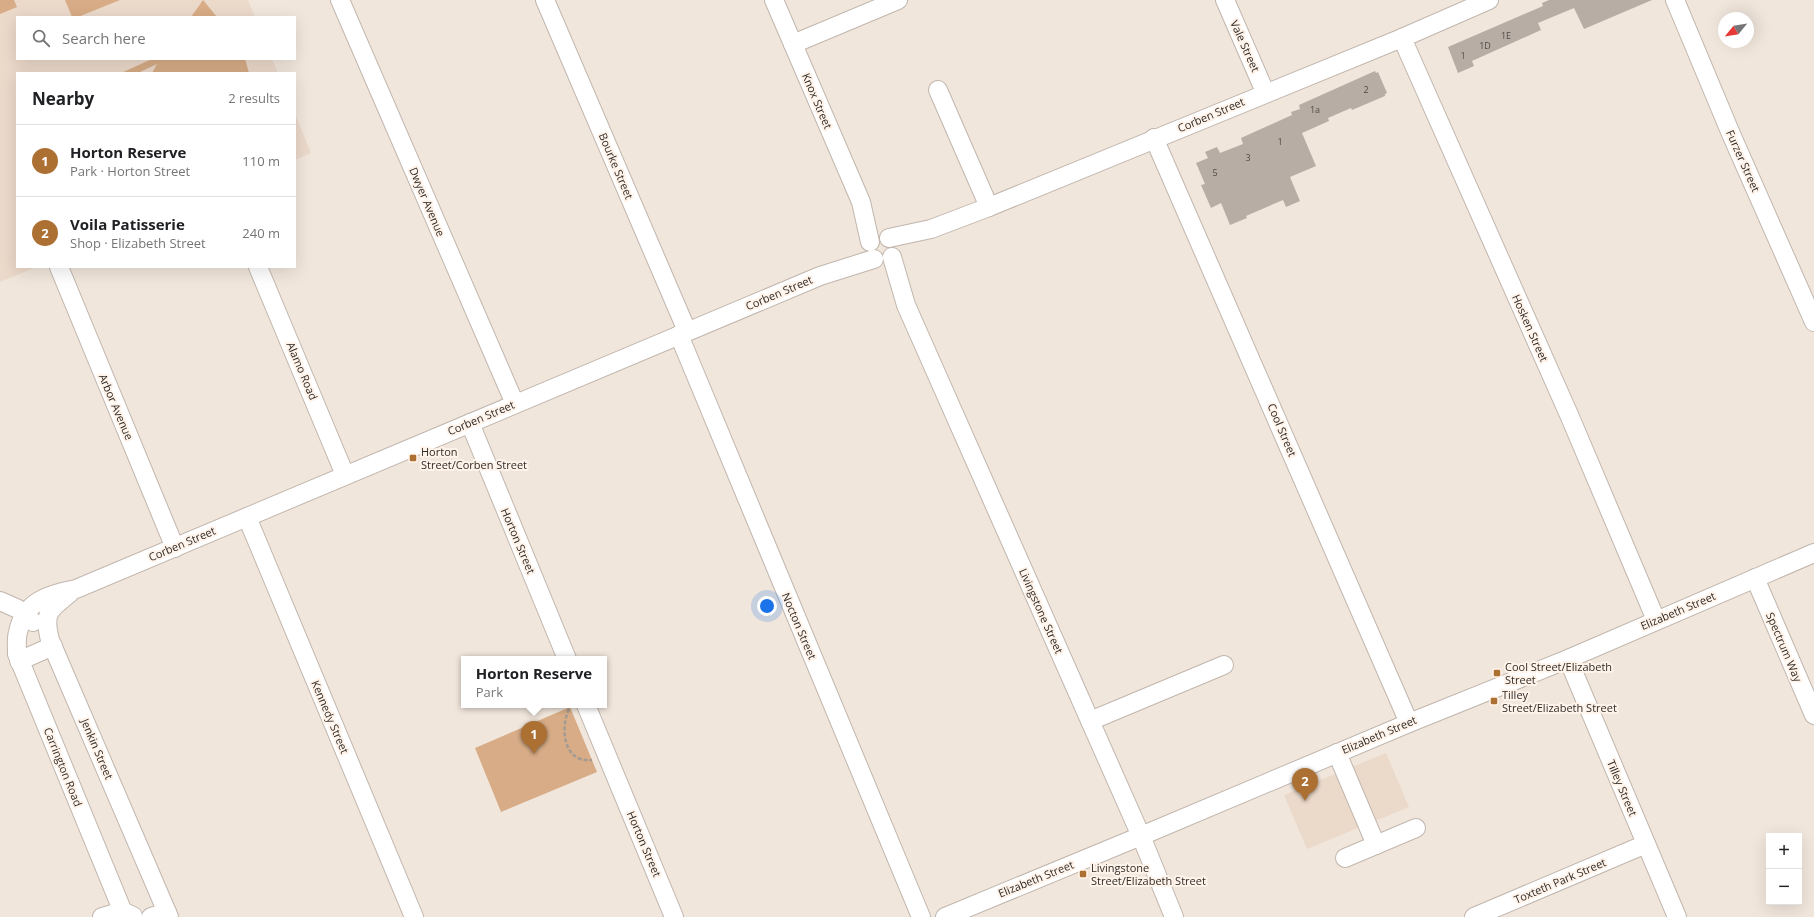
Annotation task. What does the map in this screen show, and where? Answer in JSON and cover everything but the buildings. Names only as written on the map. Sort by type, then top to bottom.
[{"type":"street","name":"Dwyer Avenue","points":[[340,0],[515,404]]},
{"type":"street","name":"Bourke Street","points":[[545,0],[683,333]]},
{"type":"street","name":"Knox Street","points":[[774,0],[881,249]]},
{"type":"street","points":[[793,44],[898,0]]},
{"type":"street","name":"Vale Street","points":[[1225,0],[1265,92]]},
{"type":"street","name":"Furzer Street","points":[[1675,0],[1731,134],[1814,322]]},
{"type":"street","name":"Corben Street","points":[[76,589],[881,249],[1265,92],[1402,38],[1479,2]]},
{"type":"street","name":"Hosken Street","points":[[1402,38],[1570,417],[1656,620]]},
{"type":"street","points":[[938,90],[988,206]]},
{"type":"street","name":"Cool Street","points":[[1154,138],[1409,723]]},
{"type":"street","name":"Livingstone Street","points":[[881,249],[1141,836],[1174,917]]},
{"type":"street","name":"Arbor Avenue","points":[[58,268],[174,548]]},
{"type":"street","name":"Alamo Road","points":[[258,268],[345,476]]},
{"type":"street","name":"Nocton Street","points":[[683,333],[921,917]]},
{"type":"street","name":"Horton Street","points":[[470,423],[566,656]]},
{"type":"street","name":"Kennedy Street","points":[[247,517],[414,917]]},
{"type":"street","name":"Elizabeth Street","points":[[945,917],[1409,723],[1568,659],[1814,553]]},
{"type":"street","name":"Spectrum Way","points":[[1755,578],[1814,715]]},
{"type":"street","points":[[24,614],[30,606],[41,600],[56,593],[76,589]]},
{"type":"street","name":"Jenkin Street","points":[[76,589],[58,603],[48,614],[46,624],[52,643],[162,915]]},
{"type":"street","points":[[0,601],[18,609],[37,625],[52,643],[19,661]]},
{"type":"street","name":"Carrington Road","points":[[24,614],[18,632],[17,654],[19,661],[127,915]]},
{"type":"street","name":"Tilley Street","points":[[1568,659],[1677,917]]},
{"type":"street","points":[[1090,721],[1224,665]]},
{"type":"street","name":"Horton Street","points":[[579,708],[674,917]]},
{"type":"street","points":[[1337,753],[1376,845]]},
{"type":"street","points":[[1345,858],[1416,828]]},
{"type":"street","name":"Toxteth Park Street","points":[[1474,917],[1646,844]]},
{"type":"street","points":[[102,917],[127,915]]},
{"type":"path","points":[[576,708],[564,719],[566,742],[571,753],[578,759],[592,760]]},
{"type":"shaded area","points":[[0,0],[248,0],[255,16],[16,16],[16,60],[272,60],[278,72],[16,72],[16,268],[34,268],[0,282]]},
{"type":"shaded area","points":[[0,0],[14,0],[17,7],[0,14]]},
{"type":"shaded area","points":[[65,0],[120,0],[80,16],[72,16]]},
{"type":"shaded area","points":[[203,0],[216,16],[192,16]]},
{"type":"shaded area","points":[[150,60],[245,60],[249,72],[153,72],[157,64],[140,72],[123,72]]},
{"type":"shaded area","points":[[296,116],[311,153],[296,160]]},
{"type":"shaded area","points":[[570,708],[597,772],[501,812],[475,748]]},
{"type":"shaded area","points":[[1386,753],[1409,807],[1307,849],[1284,795]]},
{"type":"place","name":"Horton Street/Corben Street","points":[[413,458]]},
{"type":"place","name":"Cool Street/Elizabeth Street","points":[[1497,673]]},
{"type":"place","name":"Tilley Street/Elizabeth Street","points":[[1494,701]]},
{"type":"place","name":"Horton Reserve","points":[[534,754]]},
{"type":"place","name":"Voila Patisserie","points":[[1305,801]]},
{"type":"place","name":"Livingstone Street/Elizabeth Street","points":[[1083,874]]}]
